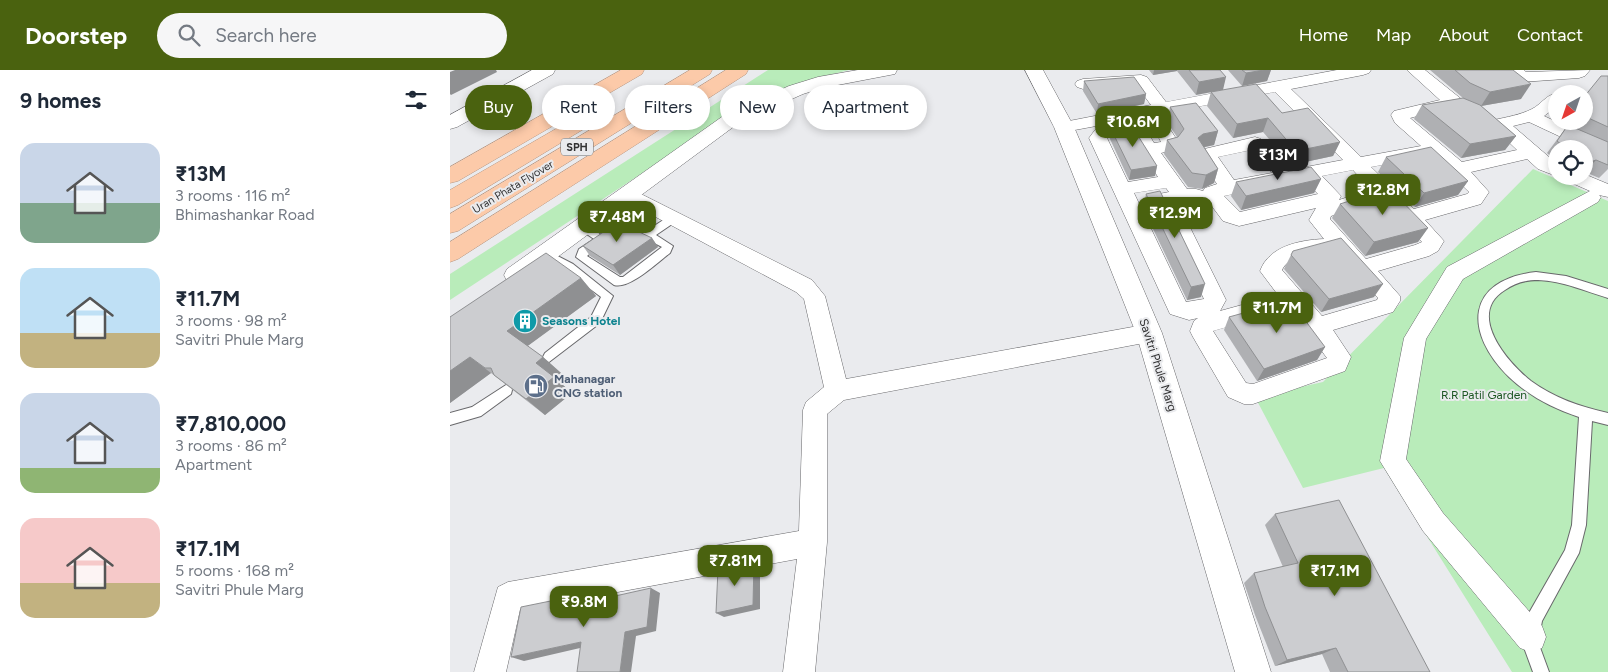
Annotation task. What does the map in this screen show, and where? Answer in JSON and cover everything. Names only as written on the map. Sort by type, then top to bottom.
[{"type":"highway","points":[[450,176],[635,70]]},
{"type":"highway","name":"Uran Phata Flyover","points":[[450,200],[670,70]]},
{"type":"highway","name":"Uran Phata Flyover","points":[[450,225],[703,70]]},
{"type":"highway","points":[[450,253],[739,70]]},
{"type":"street","points":[[450,123],[546,70]]},
{"type":"street","points":[[498,287],[733,118],[781,96],[818,83],[888,70]]},
{"type":"street","name":"Savitri Phule Marg","points":[[1034,70],[1064,127],[1149,333],[1253,672]]},
{"type":"street","points":[[1141,70],[1146,76],[1156,81],[1204,118]]},
{"type":"street","points":[[1294,299],[1206,315],[1178,308],[1098,138],[1101,134],[1156,111],[1186,104],[1232,88],[1310,74],[1359,70]]},
{"type":"street","points":[[1415,70],[1453,102],[1487,118],[1548,166]]},
{"type":"street","points":[[1518,74],[1585,74]]},
{"type":"street","points":[[1518,74],[1548,94]]},
{"type":"street","points":[[1572,85],[1585,74]]},
{"type":"street","points":[[1083,84],[1141,80],[1170,143],[1167,146],[1149,150]]},
{"type":"street","points":[[1282,80],[1355,164],[1434,241],[1422,251],[1362,268]]},
{"type":"street","points":[[1410,217],[1474,199],[1479,192],[1437,149],[1401,119],[1400,115],[1453,102]]},
{"type":"street","points":[[1532,117],[1548,104]]},
{"type":"street","points":[[1487,118],[1532,117],[1608,153]]},
{"type":"street","points":[[1064,127],[1132,120]]},
{"type":"street","points":[[1132,120],[1149,150],[1176,189]]},
{"type":"street","points":[[1216,133],[1228,148]]},
{"type":"street","points":[[1286,177],[1255,143],[1206,154],[1230,216],[1239,219],[1330,198],[1332,196],[1315,180]]},
{"type":"street","points":[[1121,188],[1221,190],[1437,149]]},
{"type":"street","points":[[1458,169],[1532,152]]},
{"type":"street","points":[[1531,637],[1433,522],[1393,461],[1415,338],[1455,273],[1600,194],[1586,185]]},
{"type":"street","points":[[1176,189],[1166,199],[1215,300],[1206,315],[1201,331],[1237,390],[1244,394],[1253,394],[1337,364],[1339,357],[1317,326],[1271,272],[1272,264],[1278,257],[1339,242]]},
{"type":"street","points":[[1317,326],[1385,306],[1389,301],[1389,296],[1319,220],[1324,211],[1385,192]]},
{"type":"street","points":[[629,194],[804,286],[814,296],[838,391]]},
{"type":"street","points":[[798,672],[813,542],[815,410],[838,391],[1149,333]]},
{"type":"street","points":[[490,672],[508,597],[813,542]]},
{"type":"lane","points":[[648,235],[674,217]]},
{"type":"lane","points":[[623,225],[630,225],[668,246],[666,250],[626,280],[618,282],[581,256],[583,252],[602,239],[623,225]]},
{"type":"lane","points":[[582,228],[602,239]]},
{"type":"lane","points":[[546,254],[569,267],[606,296],[596,320],[549,357]]},
{"type":"lane","points":[[1608,294],[1580,283],[1551,277],[1526,277],[1505,283],[1490,295],[1483,312],[1486,334],[1499,357],[1522,380],[1552,401],[1586,415],[1608,419]]},
{"type":"lane","points":[[450,419],[476,412],[506,390]]},
{"type":"lane","points":[[1541,672],[1530,642],[1535,619],[1572,552],[1579,525],[1586,415]]},
{"type":"green space","points":[[768,70],[849,70],[794,86],[745,85]]},
{"type":"green space","points":[[720,101],[720,119],[710,126],[710,107]]},
{"type":"green space","points":[[674,130],[704,130],[662,160],[450,300],[450,274]]},
{"type":"green space","name":"R.R Patil Garden","points":[[1533,169],[1548,175],[1548,185],[1570,185],[1608,201],[1608,672],[1512,672],[1384,468],[1303,488],[1255,397],[1323,382]]},
{"type":"building","points":[[1189,70],[1220,70],[1226,77],[1199,82]]},
{"type":"building","points":[[1242,70],[1264,70],[1246,73]]},
{"type":"building","points":[[1455,70],[1513,70],[1531,84],[1490,92],[1470,83]]},
{"type":"building","points":[[1601,76],[1608,76],[1608,127],[1593,120],[1593,86]]},
{"type":"building","points":[[1134,77],[1146,94],[1098,104],[1084,81]]},
{"type":"building","points":[[1256,84],[1282,113],[1308,108],[1340,142],[1296,151],[1268,118],[1237,124],[1211,92]]},
{"type":"building","points":[[1463,98],[1480,105],[1516,136],[1470,144],[1422,105]]},
{"type":"building","points":[[1196,103],[1218,131],[1203,134],[1198,138],[1218,169],[1206,175],[1192,173],[1167,140],[1178,137],[1184,129],[1170,107]]},
{"type":"building","points":[[1130,123],[1157,166],[1131,170],[1111,129]]},
{"type":"building","points":[[1565,130],[1580,130],[1608,142],[1608,165],[1596,160],[1593,161],[1593,140],[1558,140]]},
{"type":"building","points":[[1431,147],[1468,181],[1424,193],[1386,157]]},
{"type":"building","points":[[1311,167],[1321,179],[1246,196],[1236,182]]},
{"type":"building","points":[[1389,188],[1428,228],[1374,242],[1340,204]]},
{"type":"building","points":[[1160,191],[1205,284],[1191,287],[1146,194]]},
{"type":"building","points":[[618,222],[652,238],[613,265],[583,246]]},
{"type":"building","points":[[1341,238],[1383,284],[1329,299],[1291,255],[1293,251]]},
{"type":"building","points":[[546,253],[581,278],[507,331],[543,357],[536,363],[554,377],[526,399],[494,375],[491,368],[485,368],[470,357],[450,371],[450,317]]},
{"type":"building","points":[[1290,300],[1325,347],[1264,369],[1229,317]]},
{"type":"building","points":[[1339,500],[1430,672],[1348,672],[1336,648],[1287,660],[1265,607],[1254,573],[1298,563],[1275,514]]},
{"type":"building","points":[[754,562],[753,605],[716,613],[718,569]]},
{"type":"building","points":[[651,588],[647,627],[625,632],[620,672],[577,672],[581,642],[511,657],[521,607],[585,594],[584,603]]},
{"type":"place","name":"Seasons Hotel","points":[[525,321]]},
{"type":"place","name":"Mahanagar CNG station","points":[[536,386]]}]
